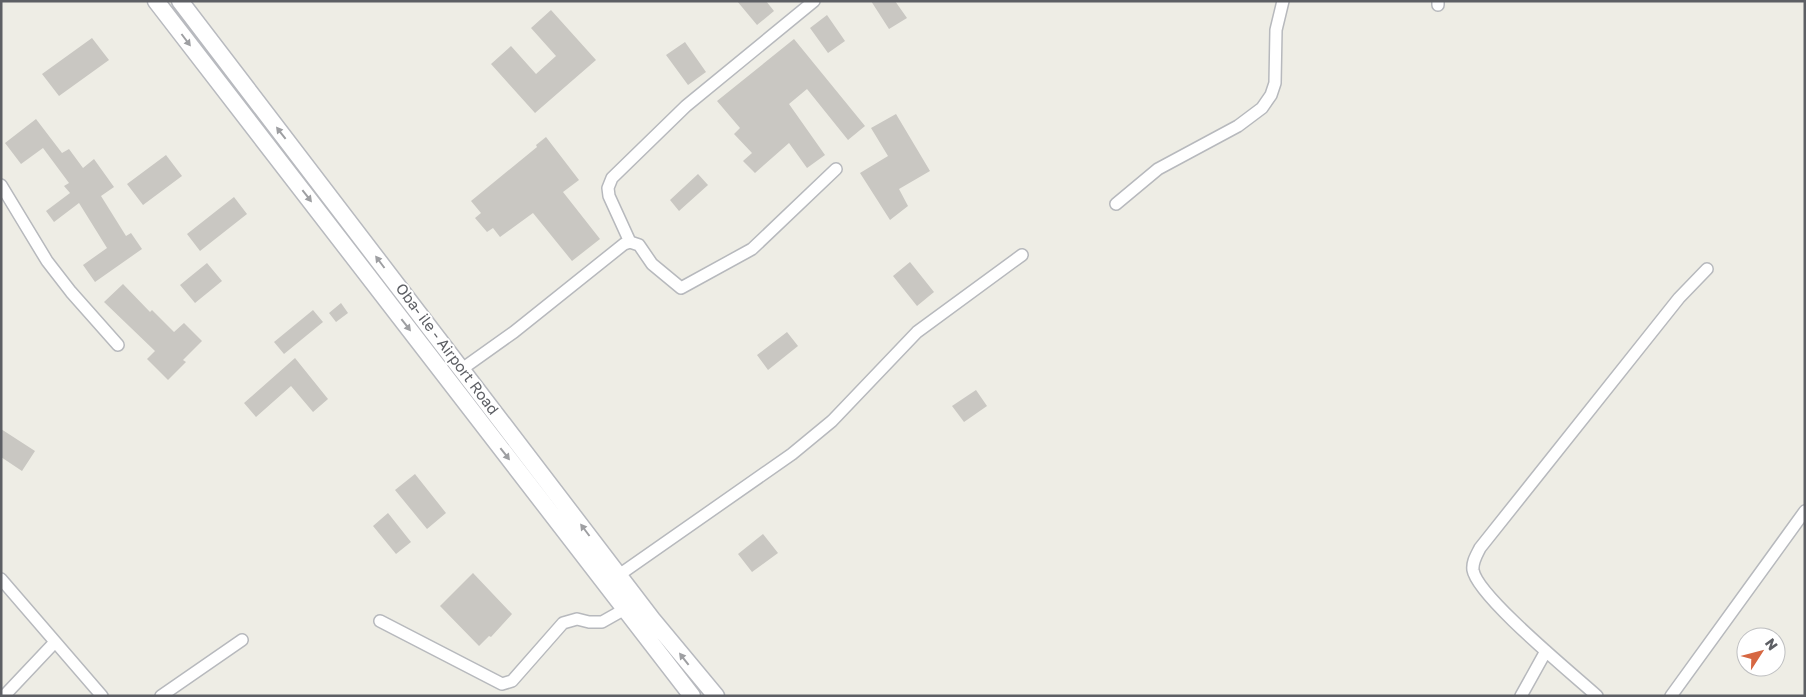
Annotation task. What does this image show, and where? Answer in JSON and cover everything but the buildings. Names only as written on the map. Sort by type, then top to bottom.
[{"type":"main road","name":"Oba- ile - Airport Road","points":[[156,1],[692,696]]},
{"type":"main road","name":"Oba- ile - Airport Road","points":[[180,1],[693,671],[716,696]]},
{"type":"main road","points":[[323,217],[336,204]]},
{"type":"street","points":[[630,242],[609,196],[608,188],[612,178],[686,106],[814,1]]},
{"type":"street","points":[[1116,204],[1158,169],[1238,126],[1262,108],[1271,95],[1275,83],[1276,30],[1283,1]]},
{"type":"street","points":[[462,369],[514,332],[624,244],[630,242],[639,245],[652,264],[681,288],[752,249],[836,169]]},
{"type":"street","points":[[1,185],[47,261],[71,292],[118,345]]},
{"type":"street","points":[[619,575],[792,454],[832,421],[917,332],[1022,255]]},
{"type":"street","points":[[1598,696],[1546,651],[1490,597],[1473,571],[1473,562],[1480,548],[1679,298],[1707,268]]},
{"type":"street","points":[[1671,696],[1805,511]]},
{"type":"street","points":[[1,579],[102,696]]},
{"type":"street","points":[[380,621],[502,684],[507,684],[512,681],[563,623],[577,619],[602,622],[624,608]]},
{"type":"street","points":[[161,696],[242,640]]},
{"type":"street","points":[[4,696],[55,642]]},
{"type":"street","points":[[1521,696],[1546,651]]}]
